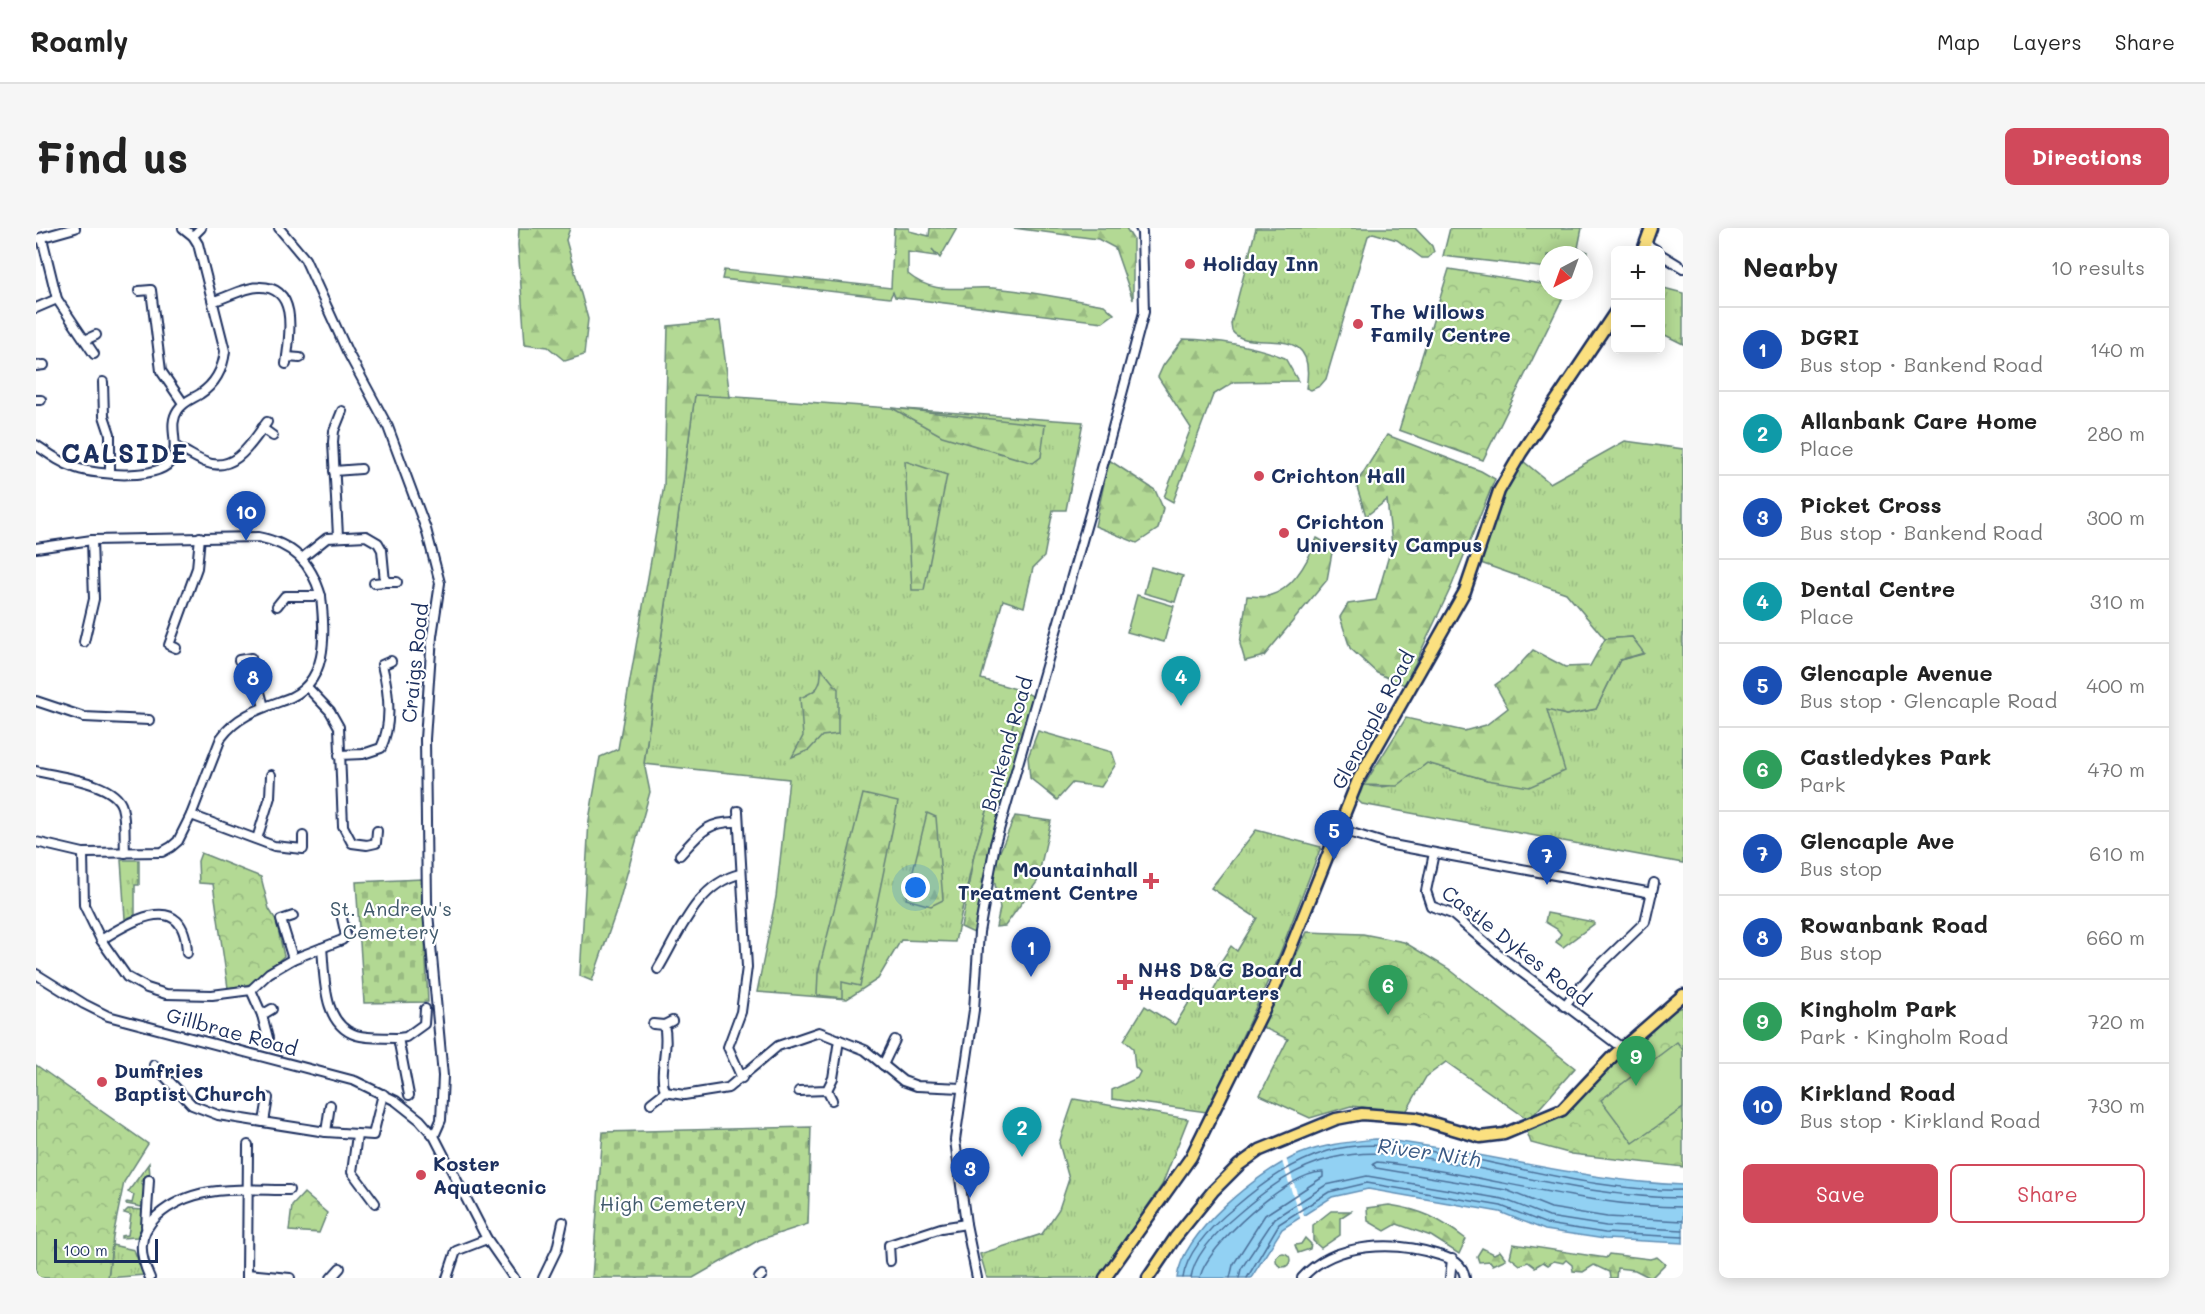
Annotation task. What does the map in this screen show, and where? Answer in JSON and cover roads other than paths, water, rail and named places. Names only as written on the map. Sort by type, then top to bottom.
[{"type":"main road","points":[[1645,246],[1651,228]]},
{"type":"main road","name":"Glencaple Road","points":[[1105,1278],[1191,1157],[1275,987],[1358,780],[1465,591],[1499,491],[1521,453],[1611,318]]},
{"type":"main road","points":[[1148,1278],[1175,1238],[1212,1191],[1239,1165],[1271,1144],[1336,1119],[1362,1114],[1416,1118],[1480,1137],[1504,1134],[1562,1110],[1622,1048],[1683,995]]},
{"type":"street","points":[[75,228],[39,239],[57,299],[94,354]]},
{"type":"street","points":[[36,445],[60,462],[78,469],[110,473],[151,473],[160,471],[171,461],[175,447],[174,420],[183,403],[210,386],[223,363],[225,344],[193,236],[183,228]]},
{"type":"street","points":[[193,236],[201,228]]},
{"type":"street","name":"Craigs Road","points":[[279,228],[305,259],[347,351],[388,427],[426,529],[440,583],[432,636],[424,739],[427,902],[443,1076],[441,1120],[434,1136]]},
{"type":"street","name":"Bankend Road","points":[[977,1278],[956,1156],[962,1088],[974,1010],[979,932],[995,844],[1079,551],[1144,312],[1142,232],[1140,228]]},
{"type":"street","points":[[1665,257],[1683,268]]},
{"type":"street","points":[[214,301],[256,287],[279,293],[288,306],[290,316],[286,360],[300,358]]},
{"type":"street","points":[[139,291],[151,290],[161,371],[183,403]]},
{"type":"street","points":[[36,308],[57,299]]},
{"type":"street","points":[[85,340],[96,335]]},
{"type":"street","points":[[103,382],[104,416],[110,434],[110,473]]},
{"type":"street","points":[[338,536],[334,431],[342,411]]},
{"type":"street","points":[[175,447],[205,462],[223,464],[242,455],[265,425],[273,436]]},
{"type":"street","points":[[334,471],[361,469]]},
{"type":"street","points":[[302,558],[320,542],[338,536],[366,536],[378,543],[384,556],[385,582]]},
{"type":"street","points":[[160,641],[172,646],[197,568],[200,537]]},
{"type":"street","points":[[36,548],[92,540],[258,537],[279,543],[302,558],[312,570],[321,596],[321,656],[315,676],[307,687],[288,699],[239,719],[221,738],[191,815],[178,841],[162,852],[125,853],[83,853],[36,842]]},
{"type":"street","points":[[84,642],[94,600],[92,540]]},
{"type":"street","points":[[374,583],[397,582]]},
{"type":"street","points":[[278,588],[285,596],[321,596]]},
{"type":"street","points":[[278,606],[285,596]]},
{"type":"street","points":[[239,660],[251,658],[264,707]]},
{"type":"street","points":[[339,755],[363,754],[381,748],[387,734],[388,688],[382,665],[391,661]]},
{"type":"street","points":[[307,687],[335,718],[339,727],[343,826],[352,843],[367,845],[376,843],[377,831]]},
{"type":"street","points":[[36,702],[84,717],[149,720]]},
{"type":"street","points":[[36,771],[108,789],[114,794],[123,808],[125,853]]},
{"type":"street","points":[[257,839],[275,789],[271,775]]},
{"type":"street","points":[[738,811],[747,967],[741,1012],[728,1047],[742,1078]]},
{"type":"street","points":[[191,815],[273,846],[303,849],[303,836]]},
{"type":"street","points":[[680,855],[708,827],[719,821],[738,822]]},
{"type":"street","points":[[1339,830],[1387,844],[1652,893]]},
{"type":"street","points":[[83,853],[84,905],[101,940],[128,977],[147,988],[166,994],[212,995],[251,990],[269,973],[293,959],[342,940],[346,936],[342,918]]},
{"type":"street","name":"Castle Dykes Road","points":[[1434,853],[1426,891],[1431,906],[1452,914],[1508,962],[1622,1048]]},
{"type":"street","points":[[658,969],[692,911],[715,883],[740,874]]},
{"type":"street","points":[[1564,1006],[1595,970],[1645,922],[1654,883]]},
{"type":"street","points":[[101,940],[146,915],[160,914],[175,920],[182,928],[187,938],[187,953]]},
{"type":"street","points":[[293,916],[281,920],[293,959]]},
{"type":"street","points":[[322,948],[328,1004],[337,1021],[356,1035],[406,1037],[424,1024],[424,1009]]},
{"type":"street","name":"Gillbrae Road","points":[[36,974],[108,1016],[355,1081],[383,1094],[420,1120],[434,1136]]},
{"type":"street","points":[[251,990],[262,1014],[268,1038]]},
{"type":"street","points":[[262,1014],[272,1010]]},
{"type":"street","points":[[653,1023],[664,1025],[672,1021]]},
{"type":"street","points":[[664,1025],[667,1038],[661,1081],[665,1092]]},
{"type":"street","points":[[651,1103],[665,1092],[684,1095],[728,1088],[778,1046],[819,1032],[865,1050],[903,1081],[917,1086],[962,1088]]},
{"type":"street","points":[[398,1038],[409,1095]]},
{"type":"street","points":[[827,1090],[833,1078],[839,1040]]},
{"type":"street","points":[[883,1065],[895,1040]]},
{"type":"street","points":[[154,1065],[192,1105],[218,1115],[326,1132],[373,1136],[383,1094]]},
{"type":"street","points":[[800,1091],[827,1090]]},
{"type":"street","points":[[827,1090],[832,1100]]},
{"type":"street","points":[[264,1122],[267,1098]]},
{"type":"street","points":[[326,1132],[330,1104]]},
{"type":"street","points":[[357,1135],[352,1172],[375,1203]]},
{"type":"street","points":[[434,1136],[487,1239],[514,1278]]},
{"type":"street","points":[[248,1145],[247,1276],[290,1278]]},
{"type":"street","points":[[148,1180],[146,1226],[141,1254],[150,1278]]},
{"type":"street","points":[[146,1226],[170,1206],[199,1193],[289,1190]]},
{"type":"street","points":[[543,1278],[556,1249],[563,1222]]},
{"type":"street","points":[[890,1261],[889,1245],[941,1228],[966,1224]]},
{"type":"street","points":[[447,1278],[456,1251],[487,1239]]},
{"type":"street","points":[[1302,1278],[1317,1266],[1335,1257],[1372,1247],[1421,1249],[1452,1259],[1460,1265],[1465,1278]]},
{"type":"street","points":[[1450,1278],[1452,1259]]},
{"type":"street","points":[[331,1278],[340,1268]]},
{"type":"water","name":"River Nith","points":[[1376,1139],[1453,1150],[1606,1178],[1683,1185],[1683,1243],[1605,1239],[1545,1230],[1500,1212],[1368,1189],[1332,1197],[1282,1229],[1251,1278],[1177,1278],[1182,1260],[1208,1223],[1225,1205],[1264,1174],[1283,1162],[1309,1151]]},
{"type":"place","name":"Holiday Inn","points":[[1190,264]]},
{"type":"place","name":"The Willows Family Centre","points":[[1358,324]]},
{"type":"place","name":"Crichton Hall","points":[[1259,476]]},
{"type":"place","name":"Crichton University Campus","points":[[1284,533]]},
{"type":"place","name":"Kirkland Road","points":[[246,541]]},
{"type":"place","name":"Dental Centre","points":[[1181,706]]},
{"type":"place","name":"Rowanbank Road","points":[[253,707]]},
{"type":"place","name":"Glencaple Avenue","points":[[1334,860]]},
{"type":"place","name":"Mountainhall Treatment Centre","points":[[1151,881]]},
{"type":"place","name":"Glencaple Ave","points":[[1547,885]]},
{"type":"place","name":"DGRI","points":[[1031,977]]},
{"type":"place","name":"NHS D&G Board Headquarters","points":[[1125,982]]},
{"type":"place","name":"Castledykes Park","points":[[1388,1015]]},
{"type":"place","name":"Dumfries Baptist Church","points":[[102,1082]]},
{"type":"place","name":"Kingholm Park","points":[[1636,1086]]},
{"type":"place","name":"Allanbank Care Home","points":[[1022,1157]]},
{"type":"place","name":"Koster Aquatecnic","points":[[421,1175]]},
{"type":"place","name":"Picket Cross","points":[[970,1198]]},
{"type":"district","name":"CALSIDE","points":[[125,454]]},
{"type":"park label","name":"St. Andrew's Cemetery","points":[[391,920]]},
{"type":"park label","name":"High Cemetery","points":[[673,1204]]}]
